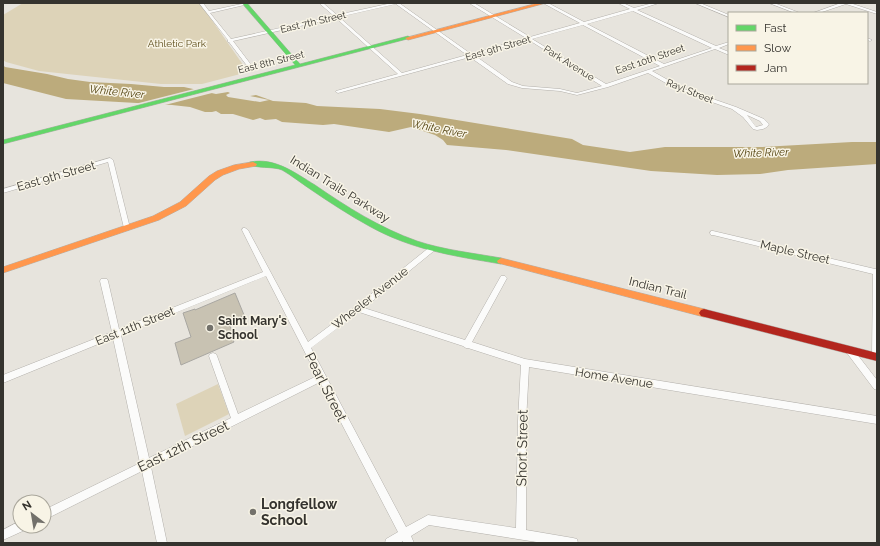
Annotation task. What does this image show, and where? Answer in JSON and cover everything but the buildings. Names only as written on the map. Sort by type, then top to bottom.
[{"type":"street","points":[[202,3],[254,74]]},
{"type":"street","points":[[208,12],[247,3],[269,32],[299,66]]},
{"type":"street","points":[[321,3],[402,75]]},
{"type":"street","points":[[397,3],[470,56]]},
{"type":"street","name":"East 7th Street","points":[[229,41],[397,3]]},
{"type":"street","name":"Park Avenue","points":[[471,3],[606,86]]},
{"type":"street","points":[[544,3],[664,66]]},
{"type":"street","name":"East 8th Street","points":[[3,142],[254,74],[299,66],[544,3]]},
{"type":"street","points":[[620,3],[728,54]]},
{"type":"street","name":"East 9th Street","points":[[338,92],[657,3]]},
{"type":"street","points":[[697,3],[728,16]]},
{"type":"street","points":[[771,3],[795,12]]},
{"type":"street","points":[[818,12],[846,3],[877,13]]},
{"type":"street","name":"East 10th Street","points":[[470,56],[514,85],[577,94],[606,86],[728,43]]},
{"type":"street","name":"Rayl Street","points":[[648,71],[682,90],[734,108],[762,120],[766,126],[761,129],[750,125],[746,118],[734,108]]},
{"type":"street","name":"East 9th Street","points":[[3,191],[110,160],[127,228]]},
{"type":"street","name":"Indian Trails Parkway","points":[[3,270],[151,220],[174,210],[188,201],[212,179],[223,172],[241,166],[266,164],[284,168],[386,232],[405,240],[433,248]]},
{"type":"street","name":"Pearl Street","points":[[245,230],[406,538]]},
{"type":"street","name":"Maple Street","points":[[713,232],[877,271]]},
{"type":"street","name":"Wheeler Avenue","points":[[307,347],[358,309],[433,248]]},
{"type":"street","name":"Indian Trail","points":[[433,248],[510,263],[758,325],[850,351],[877,357]]},
{"type":"street","points":[[877,271],[877,357]]},
{"type":"street","name":"East 11th Street","points":[[3,379],[267,273]]},
{"type":"street","points":[[466,345],[503,278]]},
{"type":"street","points":[[104,282],[146,464],[162,543]]},
{"type":"street","name":"Home Avenue","points":[[358,309],[525,363],[877,420]]},
{"type":"street","points":[[850,351],[877,386]]},
{"type":"street","points":[[213,356],[236,420]]},
{"type":"street","name":"Short Street","points":[[521,534],[522,421],[525,363]]},
{"type":"street","name":"East 12th Street","points":[[52,510],[322,377]]},
{"type":"street","points":[[390,543],[406,538],[428,520],[573,543]]},
{"type":"street","points":[[3,535],[12,530]]},
{"type":"green space","name":"Athletic Park","points":[[23,3],[200,3],[248,72],[202,84],[161,84],[39,71],[6,62],[3,60],[3,15]]},
{"type":"green space","points":[[218,384],[229,414],[185,436],[176,404]]},
{"type":"water","name":"White River","points":[[3,65],[5,67],[90,82],[184,87],[216,94],[228,92],[230,93],[226,95],[228,97],[260,102],[269,100],[250,96],[256,95],[273,101],[306,103],[317,106],[380,109],[420,114],[572,139],[583,145],[630,152],[665,147],[762,147],[877,142],[877,164],[788,170],[760,174],[717,175],[651,171],[506,150],[447,145],[443,140],[435,135],[411,127],[389,132],[334,124],[323,125],[282,122],[276,119],[265,120],[260,118],[253,120],[233,114],[221,114],[216,111],[205,112],[190,107],[172,105],[66,99],[3,83]]},
{"type":"pier","points":[[198,88],[216,92],[161,106],[131,105]]},
{"type":"traffic: fast","points":[[244,3],[299,66]]},
{"type":"traffic: fast","points":[[3,142],[408,38]]},
{"type":"traffic: fast","points":[[253,164],[265,164],[283,168],[357,216],[403,239],[439,250],[501,261]]},
{"type":"traffic: slow","points":[[408,38],[544,3]]},
{"type":"traffic: slow","points":[[3,270],[156,218],[183,204],[212,178],[220,173],[237,167],[253,164]]},
{"type":"traffic: slow","points":[[501,261],[704,313]]},
{"type":"traffic: jam","points":[[704,313],[877,357]]},
{"type":"place","name":"Saint Mary's School","points":[[210,328]]},
{"type":"place","name":"Longfellow School","points":[[253,512]]}]
